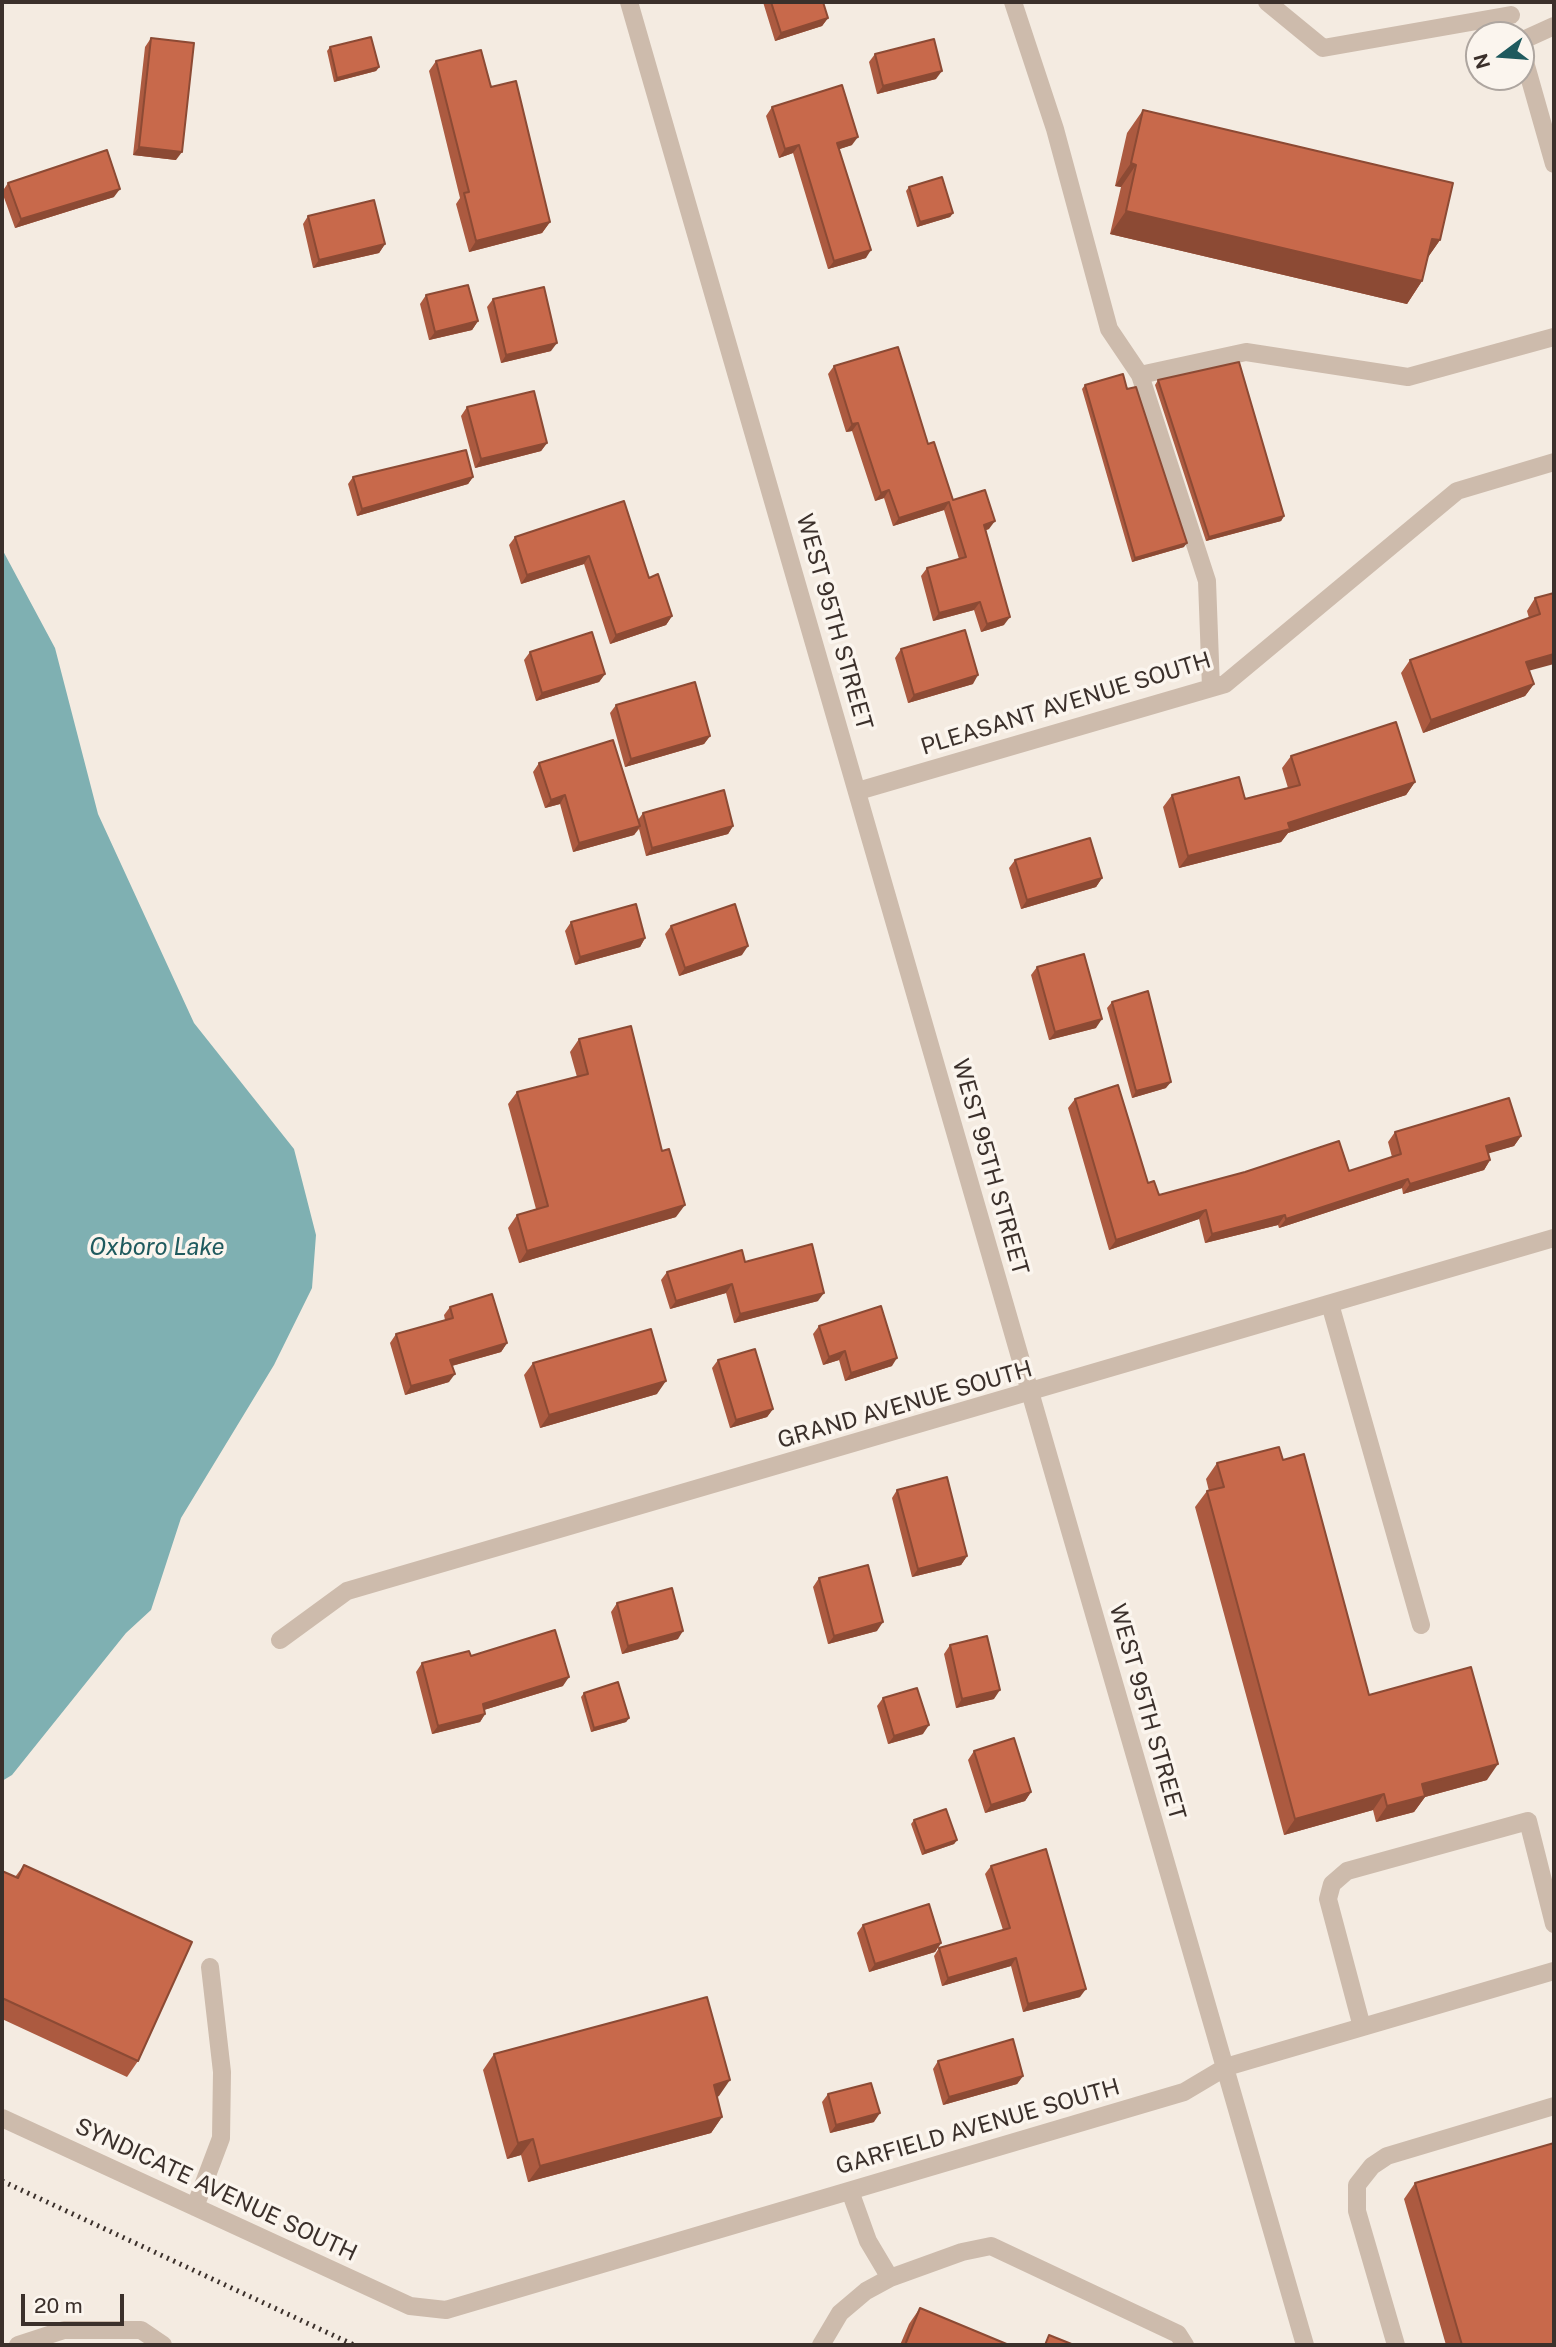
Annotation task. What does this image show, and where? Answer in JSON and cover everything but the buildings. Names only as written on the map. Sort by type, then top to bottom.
[{"type":"street","name":"WEST 95TH STREET","points":[[629,2],[858,791],[1028,1394],[1305,2345]]},
{"type":"street","points":[[1013,2],[1055,129],[1109,329],[1140,375],[1207,581],[1211,688]]},
{"type":"street","points":[[1267,2],[1323,48],[1510,8]]},
{"type":"street","points":[[1535,35],[1554,26]]},
{"type":"street","points":[[1533,91],[1554,164]]},
{"type":"street","points":[[1140,375],[1245,352],[1409,377],[1554,337]]},
{"type":"street","name":"PLEASANT AVENUE SOUTH","points":[[858,791],[1225,684],[1457,491],[1554,462]]},
{"type":"street","name":"GRAND AVENUE SOUTH","points":[[281,1640],[347,1591],[1554,1238]]},
{"type":"street","points":[[1330,1304],[1420,1625]]},
{"type":"street","points":[[1362,2026],[1328,1899],[1332,1884],[1347,1871],[1528,1821],[1554,1924]]},
{"type":"street","points":[[195,2207],[220,2138],[222,2072],[210,1967]]},
{"type":"street","name":"GARFIELD AVENUE SOUTH","points":[[410,2306],[446,2310],[1184,2092],[1226,2067],[1554,1971]]},
{"type":"street","points":[[1396,2345],[1357,2211],[1357,2185],[1372,2166],[1387,2156],[1554,2106]]},
{"type":"street","name":"SYNDICATE AVENUE SOUTH","points":[[2,2118],[410,2306]]},
{"type":"street","points":[[850,2190],[868,2241],[890,2278]]},
{"type":"street","points":[[821,2345],[840,2313],[866,2291],[890,2278],[962,2252],[991,2246],[1178,2334],[1185,2345]]},
{"type":"street","points":[[18,2345],[64,2330],[141,2330],[163,2345]]},
{"type":"water","name":"Oxboro Lake","points":[[2,549],[55,648],[98,814],[194,1023],[294,1149],[316,1235],[312,1288],[274,1365],[181,1518],[151,1610],[126,1633],[12,1775],[2,1781]]},
{"type":"railway","points":[[2,2181],[354,2345]]}]
